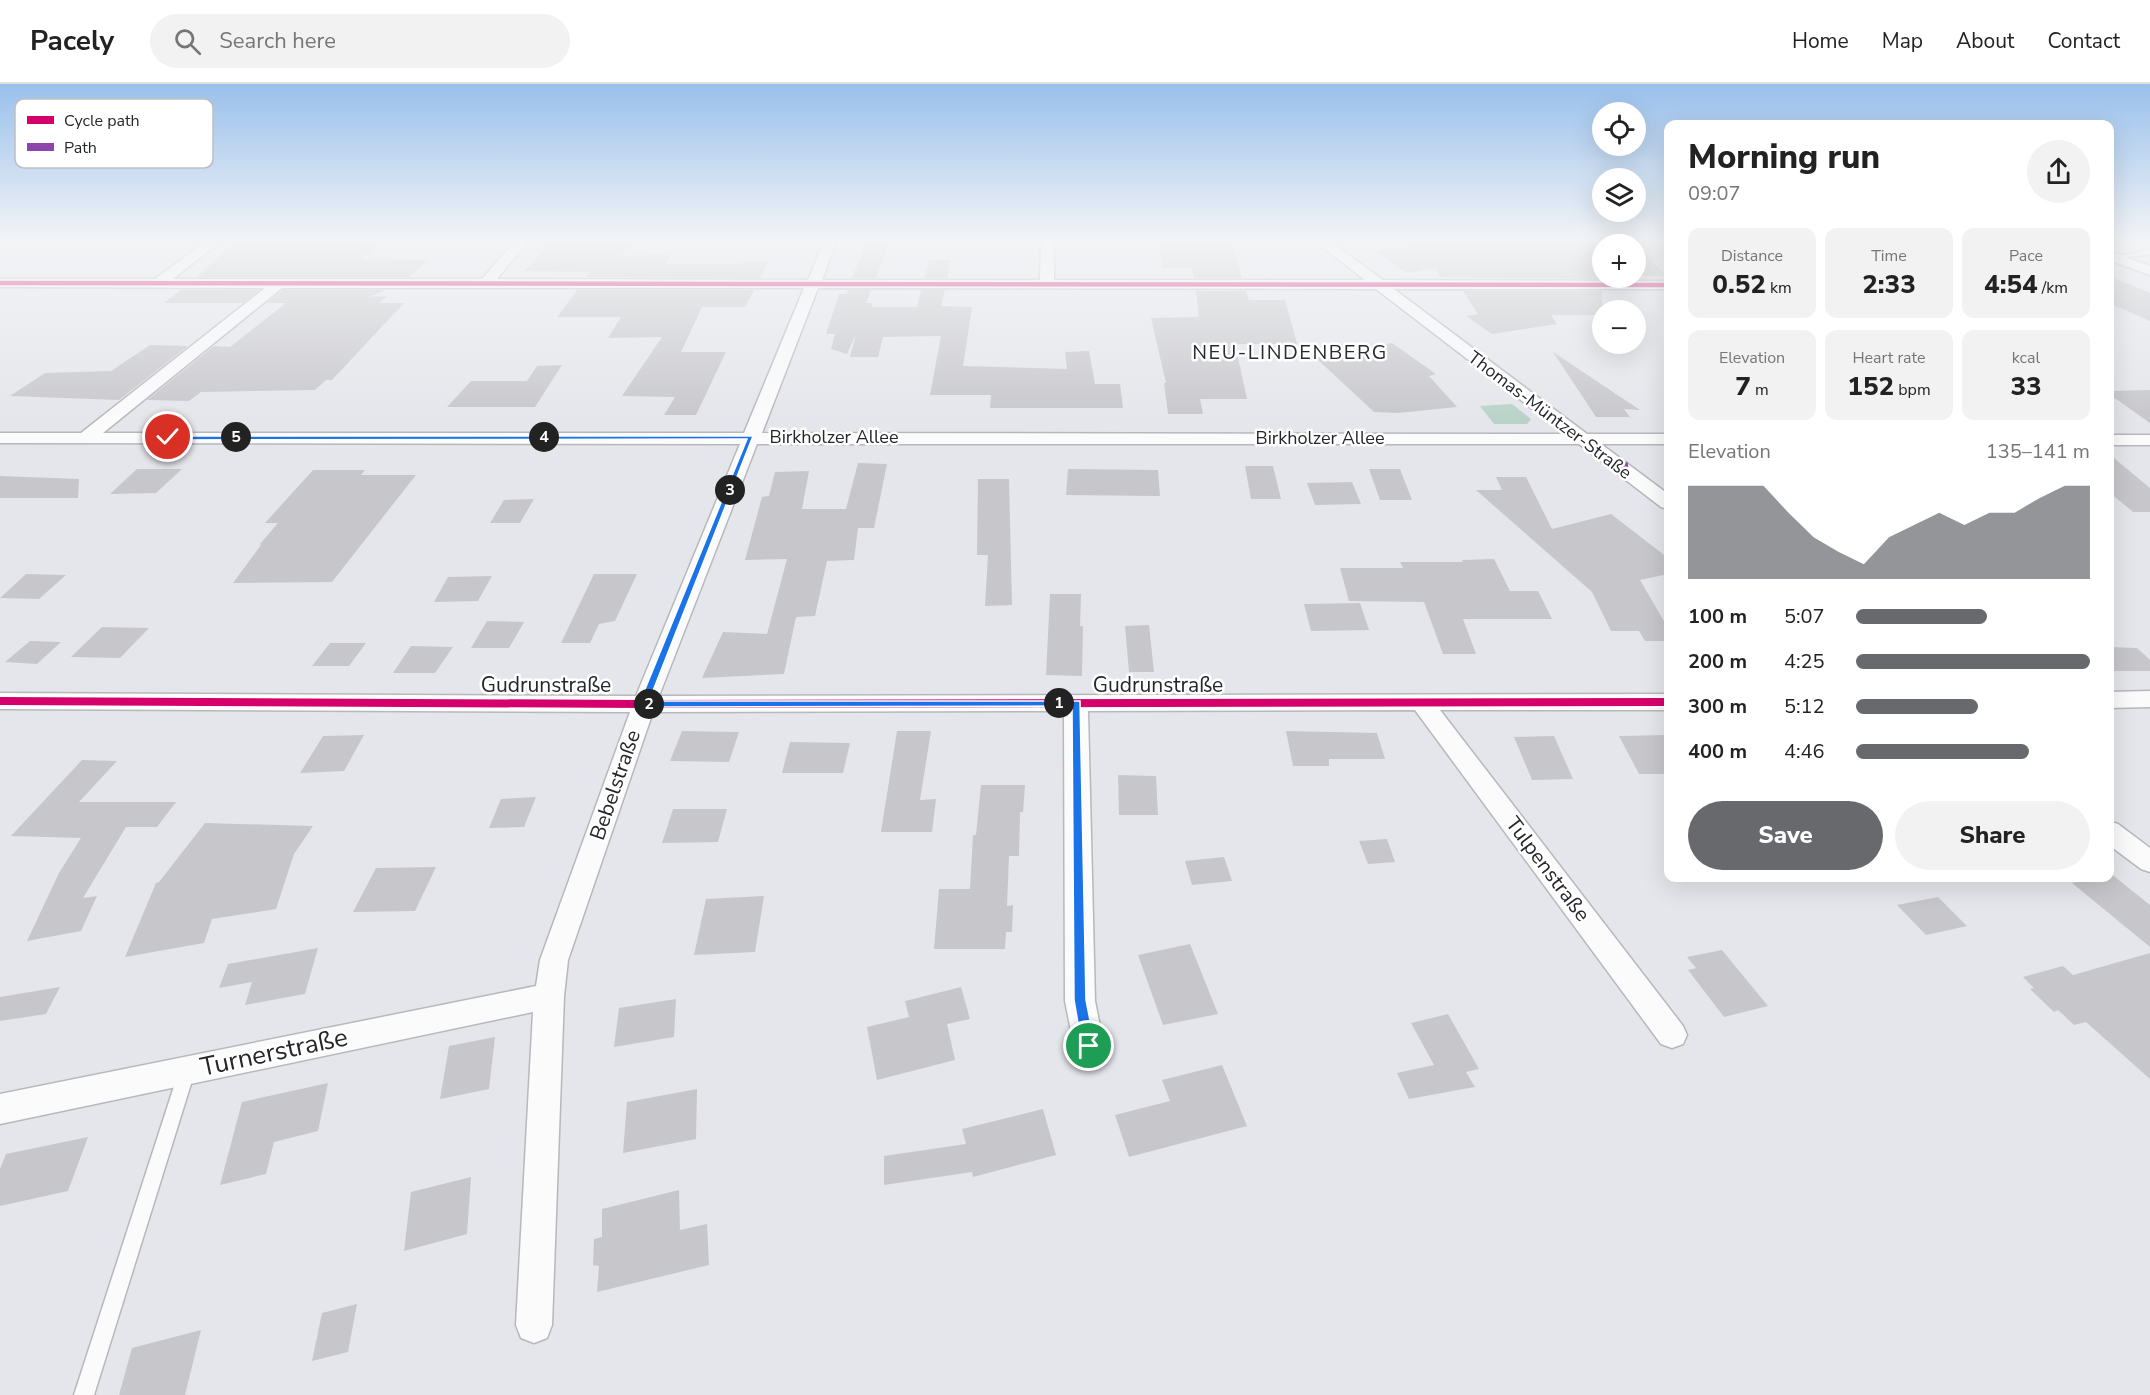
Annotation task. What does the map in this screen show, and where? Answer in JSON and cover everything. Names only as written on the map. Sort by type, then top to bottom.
[{"type":"street","points":[[87,438],[258,300]]},
{"type":"street","name":"Bebelstraße","points":[[534,1325],[549,996],[554,960],[644,704],[806,300]]},
{"type":"street","name":"Thomas-Müntzer-Straße","points":[[1399,300],[1664,500]]},
{"type":"street","name":"Birkholzer Allee","points":[[0,438],[1664,439]]},
{"type":"street","points":[[2114,440],[2150,440]]},
{"type":"street","points":[[2114,700],[2150,699]]},
{"type":"street","name":"Gudrunstraße","points":[[0,701],[644,704],[1664,702]]},
{"type":"street","points":[[1076,703],[1080,1000],[1089,1046]]},
{"type":"street","name":"Tulpenstraße","points":[[1423,704],[1672,1035]]},
{"type":"street","points":[[2114,835],[2150,862]]},
{"type":"street","name":"Turnerstraße","points":[[0,1109],[549,996]]},
{"type":"lane","points":[[84,1395],[187,1070]]},
{"type":"green space","points":[[1512,404],[1531,419],[1527,424],[1494,424],[1480,406]]},
{"type":"building","points":[[168,300],[246,300],[243,303],[164,303]]},
{"type":"building","points":[[270,300],[382,300],[379,303],[404,303],[332,380],[326,380],[315,390],[201,392],[189,401],[147,400],[214,346],[230,347],[286,303],[267,303]]},
{"type":"building","points":[[569,300],[749,300],[745,307],[702,307],[681,352],[726,352],[696,415],[664,415],[675,397],[622,396],[662,337],[608,338],[621,317],[557,317]]},
{"type":"building","points":[[837,300],[867,300],[866,303],[873,303],[872,307],[917,307],[919,300],[942,300],[941,306],[972,307],[963,366],[1067,369],[1065,352],[1089,351],[1095,384],[1120,384],[1123,408],[990,408],[991,395],[930,395],[941,336],[883,337],[878,357],[850,357],[856,334],[847,354],[831,349],[835,334],[826,334]]},
{"type":"building","points":[[1197,300],[1285,300],[1297,344],[1235,344],[1247,399],[1200,399],[1203,414],[1168,414],[1164,383],[1166,383],[1151,318],[1199,317]]},
{"type":"building","points":[[1469,300],[1592,300],[1592,315],[1551,315],[1557,324],[1492,334],[1466,316],[1478,314]]},
{"type":"building","points":[[2114,300],[2150,300],[2150,321],[2114,305]]},
{"type":"building","points":[[1392,343],[1436,374],[1429,376],[1457,407],[1398,413],[1374,412],[1316,358]]},
{"type":"building","points":[[150,345],[188,346],[119,400],[10,396],[45,373],[111,371]]},
{"type":"building","points":[[1553,352],[1640,410],[1624,409],[1630,417],[1596,417]]},
{"type":"building","points":[[562,365],[535,407],[447,407],[471,381],[527,381],[537,366]]},
{"type":"building","points":[[2150,390],[2150,423],[2114,398],[2114,391]]},
{"type":"building","points":[[2114,458],[2150,488],[2150,512],[2133,512],[2114,496]]},
{"type":"building","points":[[858,463],[887,464],[874,528],[858,528],[854,560],[827,561],[815,616],[796,617],[784,674],[702,678],[723,632],[767,634],[787,559],[745,560],[762,497],[769,496],[775,472],[809,471],[802,509],[846,509]]},
{"type":"building","points":[[1245,466],[1273,466],[1281,499],[1251,499]]},
{"type":"building","points":[[137,469],[182,469],[156,493],[110,494]]},
{"type":"building","points":[[1068,469],[1158,470],[1160,496],[1066,495]]},
{"type":"building","points":[[1369,469],[1400,469],[1412,500],[1380,500]]},
{"type":"building","points":[[313,470],[365,470],[361,475],[416,475],[332,582],[233,583],[260,544],[278,523],[265,523]]},
{"type":"building","points":[[0,476],[79,479],[78,498],[0,498]]},
{"type":"building","points":[[1496,477],[1526,477],[1552,529],[1611,514],[1664,555],[1664,575],[1640,580],[1664,621],[1664,641],[1645,641],[1639,631],[1611,631],[1592,592],[1476,490],[1502,490]]},
{"type":"building","points":[[978,479],[1009,479],[1012,605],[985,606],[988,555],[977,555]]},
{"type":"building","points":[[1352,482],[1361,504],[1315,505],[1307,483]]},
{"type":"building","points":[[534,499],[520,523],[490,523],[504,500]]},
{"type":"building","points":[[1494,559],[1510,591],[1538,591],[1552,619],[1463,619],[1476,654],[1443,654],[1424,602],[1349,601],[1340,568],[1403,568],[1400,562],[1463,562],[1462,560]]},
{"type":"building","points":[[26,574],[66,575],[39,599],[0,598]]},
{"type":"building","points":[[594,574],[637,574],[615,621],[599,624],[590,643],[561,643]]},
{"type":"building","points":[[492,576],[478,601],[434,602],[448,577]]},
{"type":"building","points":[[1050,594],[1081,594],[1082,676],[1046,675]]},
{"type":"building","points":[[1360,603],[1369,630],[1311,631],[1304,604]]},
{"type":"building","points":[[487,621],[524,622],[509,648],[471,648]]},
{"type":"building","points":[[1149,625],[1154,672],[1129,672],[1125,626]]},
{"type":"building","points":[[102,627],[149,628],[120,658],[71,657]]},
{"type":"building","points":[[30,641],[61,642],[37,664],[5,662]]},
{"type":"building","points":[[330,643],[366,643],[349,666],[312,666]]},
{"type":"building","points":[[411,646],[453,647],[435,673],[393,673]]},
{"type":"building","points":[[2114,647],[2137,648],[2150,660],[2150,671],[2114,671]]},
{"type":"building","points":[[682,731],[739,732],[729,762],[670,761]]},
{"type":"building","points":[[897,731],[931,731],[920,800],[936,799],[932,832],[881,832]]},
{"type":"building","points":[[1286,731],[1377,733],[1385,759],[1329,759],[1329,766],[1293,766]]},
{"type":"building","points":[[364,735],[344,771],[300,773],[323,736]]},
{"type":"building","points":[[1664,735],[1664,774],[1639,774],[1619,736]]},
{"type":"building","points":[[1554,736],[1573,779],[1532,780],[1514,737]]},
{"type":"building","points":[[790,742],[850,743],[843,773],[782,773]]},
{"type":"building","points":[[82,760],[117,761],[79,802],[176,802],[157,827],[126,827],[83,898],[97,896],[81,931],[27,941],[59,873],[81,838],[11,836]]},
{"type":"building","points":[[1118,775],[1156,776],[1158,815],[1119,815]]},
{"type":"building","points":[[981,785],[1025,785],[1023,812],[1020,812],[1019,856],[1009,856],[1007,906],[1013,905],[1012,932],[1006,932],[1005,949],[934,949],[939,889],[970,889],[973,835],[976,835]]},
{"type":"building","points":[[536,797],[524,827],[489,828],[501,799]]},
{"type":"building","points":[[673,809],[727,809],[718,842],[662,843]]},
{"type":"building","points":[[205,823],[313,826],[294,854],[276,909],[212,919],[204,943],[125,957],[156,883]]},
{"type":"building","points":[[1387,839],[1395,862],[1368,864],[1359,841]]},
{"type":"building","points":[[1224,857],[1232,881],[1192,885],[1185,861]]},
{"type":"building","points":[[436,867],[415,911],[353,912],[376,868]]},
{"type":"building","points":[[2114,876],[2150,905],[2150,947],[2072,883],[2114,882]]},
{"type":"building","points":[[764,896],[755,952],[694,955],[706,899]]},
{"type":"building","points":[[1938,897],[1967,926],[1926,935],[1897,905]]},
{"type":"building","points":[[1190,944],[1218,1014],[1163,1025],[1138,955]]},
{"type":"building","points":[[318,948],[305,994],[245,1005],[252,982],[219,988],[228,964]]},
{"type":"building","points":[[1722,950],[1768,1006],[1724,1017],[1688,970],[1696,968],[1687,957]]},
{"type":"building","points":[[2150,953],[2150,1079],[2086,1022],[2074,1025],[2058,1010],[2054,1012],[2030,989],[2034,988],[2023,977],[2063,966],[2073,975]]},
{"type":"building","points":[[60,987],[46,1014],[0,1021],[0,997]]},
{"type":"building","points":[[961,987],[970,1019],[947,1024],[955,1060],[877,1080],[867,1027],[909,1017],[905,1001]]},
{"type":"building","points":[[676,999],[674,1037],[614,1047],[619,1008]]},
{"type":"building","points":[[1448,1014],[1479,1069],[1466,1072],[1475,1087],[1409,1099],[1397,1073],[1434,1065],[1411,1023]]},
{"type":"building","points":[[495,1037],[489,1089],[440,1099],[449,1046]]},
{"type":"building","points":[[1222,1065],[1247,1126],[1129,1157],[1115,1115],[1170,1101],[1162,1080]]},
{"type":"building","points":[[328,1083],[318,1131],[274,1142],[266,1174],[220,1185],[242,1102]]},
{"type":"building","points":[[697,1089],[696,1139],[623,1153],[627,1102]]},
{"type":"building","points":[[1043,1109],[1056,1155],[973,1177],[972,1172],[884,1185],[884,1156],[966,1144],[962,1129]]},
{"type":"building","points":[[88,1137],[68,1191],[0,1206],[0,1169],[6,1154]]},
{"type":"building","points":[[471,1177],[467,1234],[404,1251],[411,1192]]},
{"type":"building","points":[[679,1190],[680,1230],[707,1224],[709,1265],[597,1292],[599,1266],[593,1265],[594,1239],[602,1237],[602,1209]]},
{"type":"building","points":[[357,1304],[348,1352],[312,1361],[322,1313]]},
{"type":"building","points":[[201,1330],[185,1395],[119,1395],[132,1348]]},
{"type":"marked path","points":[[1618,466],[1631,464]]},
{"type":"cycle path","points":[[0,701],[644,704],[1664,702]]},
{"type":"district","name":"NEU-LINDENBERG","points":[[1290,352]]},
{"type":"route","points":[[168,437],[751,437],[644,704],[1076,703],[1080,1000],[1089,1046]]}]
